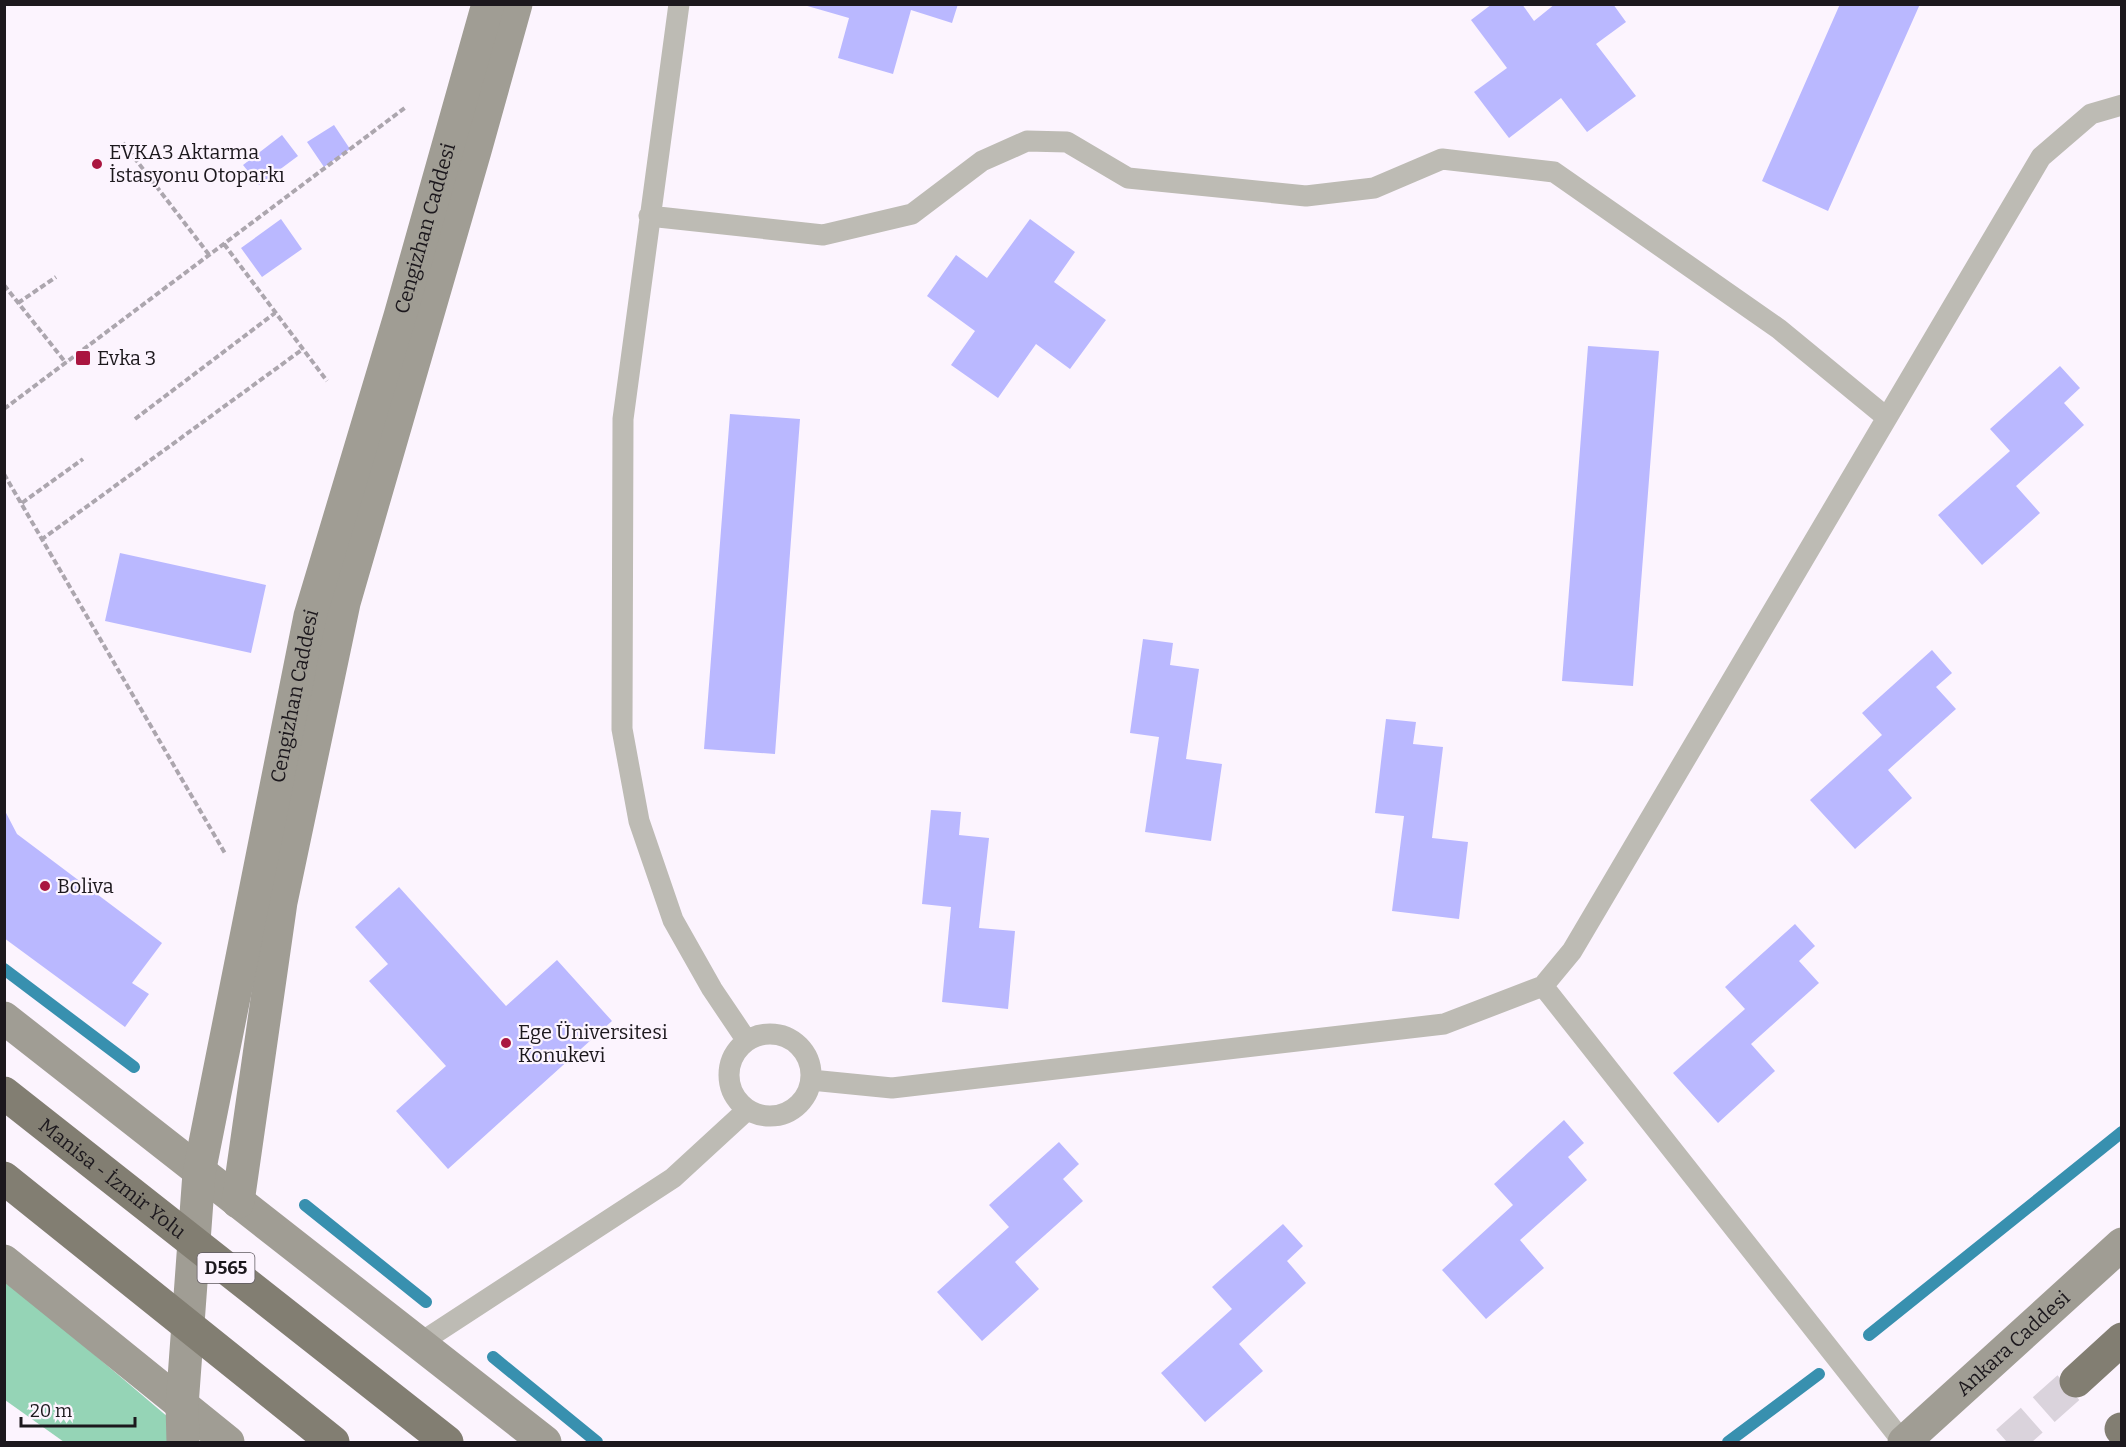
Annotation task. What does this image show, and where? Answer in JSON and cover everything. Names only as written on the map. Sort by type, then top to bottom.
[{"type":"highway","name":"Manisa - İzmir Yolu","points":[[4,1093],[447,1443]]},
{"type":"highway","points":[[4,1178],[333,1443]]},
{"type":"highway","points":[[2076,1381],[2121,1339]]},
{"type":"main road","name":"Cengizhan Caddesi","points":[[183,1443],[182,1406],[200,1173],[309,616],[395,332],[488,4]]},
{"type":"main road","name":"Cengizhan Caddesi","points":[[237,1202],[281,902],[344,603],[516,4]]},
{"type":"main road","points":[[4,1018],[545,1443]]},
{"type":"main road","name":"Ankara Caddesi","points":[[1903,1443],[2121,1244]]},
{"type":"main road","points":[[4,1261],[228,1443]]},
{"type":"lane","points":[[679,4],[623,419],[622,729],[639,821],[674,920],[711,989],[747,1041]]},
{"type":"lane","points":[[811,1080],[892,1088],[1444,1024],[1543,986],[1572,951],[2041,157],[2091,114],[2121,105]]},
{"type":"lane","points":[[649,216],[823,235],[912,214],[982,161],[1027,141],[1067,142],[1128,178],[1306,196],[1374,188],[1442,159],[1554,172],[1779,329],[1886,417]]},
{"type":"lane","points":[[1543,986],[1903,1443]]},
{"type":"lane","points":[[773,1034],[785,1037],[797,1044],[806,1054],[811,1080],[807,1093],[799,1105],[788,1113],[774,1116],[760,1115],[747,1110],[737,1101],[731,1089],[729,1075],[731,1062],[737,1050],[747,1041],[759,1035],[773,1034]]},
{"type":"lane","points":[[420,1343],[673,1178],[747,1110]]},
{"type":"path","points":[[4,409],[406,107]]},
{"type":"path","points":[[123,143],[210,256]]},
{"type":"path","points":[[224,244],[327,381]]},
{"type":"path","points":[[18,303],[56,277]]},
{"type":"path","points":[[4,285],[66,363]]},
{"type":"path","points":[[135,419],[275,313]]},
{"type":"path","points":[[41,540],[303,349]]},
{"type":"path","points":[[22,504],[83,459]]},
{"type":"path","points":[[4,474],[253,902]]},
{"type":"green space","points":[[4,1278],[175,1423],[168,1442],[64,1442],[5,1400]]},
{"type":"building","points":[[958,4],[952,23],[911,10],[893,74],[838,58],[849,18],[804,5]]},
{"type":"building","points":[[1492,4],[1522,4],[1534,21],[1555,4],[1613,4],[1626,22],[1596,44],[1636,96],[1587,132],[1561,98],[1509,138],[1474,92],[1507,68],[1471,20]]},
{"type":"building","points":[[1840,4],[1920,4],[1828,211],[1762,181]]},
{"type":"building","points":[[334,125],[350,149],[324,167],[307,142]]},
{"type":"building","points":[[282,135],[298,156],[259,185],[243,165]]},
{"type":"building","points":[[281,219],[302,249],[262,277],[241,248]]},
{"type":"building","points":[[1030,219],[1075,252],[1054,282],[1106,320],[1070,369],[1036,344],[998,398],[951,365],[975,331],[927,296],[956,255],[987,278]]},
{"type":"building","points":[[1588,346],[1659,351],[1633,686],[1562,681]]},
{"type":"building","points":[[2060,366],[2080,388],[2064,403],[2084,425],[2016,486],[2040,513],[1982,565],[1938,515],[2010,451],[1990,429]]},
{"type":"building","points":[[730,414],[800,419],[775,754],[704,749]]},
{"type":"building","points":[[120,553],[266,585],[251,653],[105,621]]},
{"type":"building","points":[[1143,639],[1173,643],[1170,665],[1199,669],[1186,759],[1222,764],[1211,841],[1145,832],[1159,737],[1130,733]]},
{"type":"building","points":[[1932,650],[1952,673],[1936,687],[1956,709],[1888,770],[1912,798],[1855,849],[1810,800],[1882,735],[1862,713]]},
{"type":"building","points":[[1386,719],[1416,722],[1413,744],[1443,747],[1432,838],[1468,842],[1459,919],[1392,911],[1404,816],[1375,813]]},
{"type":"building","name":"Boliva","points":[[4,809],[17,834],[162,943],[132,983],[149,994],[125,1027],[4,938]]},
{"type":"building","points":[[931,810],[961,812],[959,835],[989,838],[979,928],[1015,931],[1008,1009],[942,1002],[951,907],[922,904]]},
{"type":"building","name":"Ege Üniversitesi Konukevi","points":[[399,887],[506,1006],[557,960],[612,1021],[448,1169],[396,1111],[446,1066],[369,981],[388,964],[355,927]]},
{"type":"building","points":[[1795,924],[1815,946],[1799,961],[1819,983],[1751,1044],[1775,1071],[1718,1123],[1673,1073],[1745,1009],[1725,987]]},
{"type":"building","points":[[1564,1120],[1584,1143],[1568,1157],[1587,1180],[1520,1240],[1544,1268],[1486,1319],[1442,1270],[1513,1205],[1494,1184]]},
{"type":"building","points":[[1059,1142],[1079,1164],[1063,1179],[1083,1201],[1015,1262],[1039,1289],[982,1341],[937,1292],[1009,1227],[989,1205]]},
{"type":"building","points":[[1283,1224],[1303,1246],[1287,1261],[1306,1283],[1239,1344],[1263,1371],[1205,1422],[1161,1373],[1232,1309],[1212,1287]]},
{"type":"waterway","points":[[4,969],[134,1067]]},
{"type":"waterway","points":[[1869,1335],[2122,1132]]},
{"type":"waterway","points":[[305,1205],[426,1302]]},
{"type":"waterway","points":[[493,1357],[597,1442]]},
{"type":"waterway","points":[[1728,1442],[1819,1374]]},
{"type":"tunnel","points":[[2007,1442],[2076,1381]]},
{"type":"place","name":"EVKA3 Aktarma İstasyonu Otoparkı","points":[[97,164]]},
{"type":"place","name":"Evka 3","points":[[83,358]]},
{"type":"place","name":"Boliva","points":[[45,886]]},
{"type":"place","name":"Ege Üniversitesi Konukevi","points":[[506,1043]]}]
